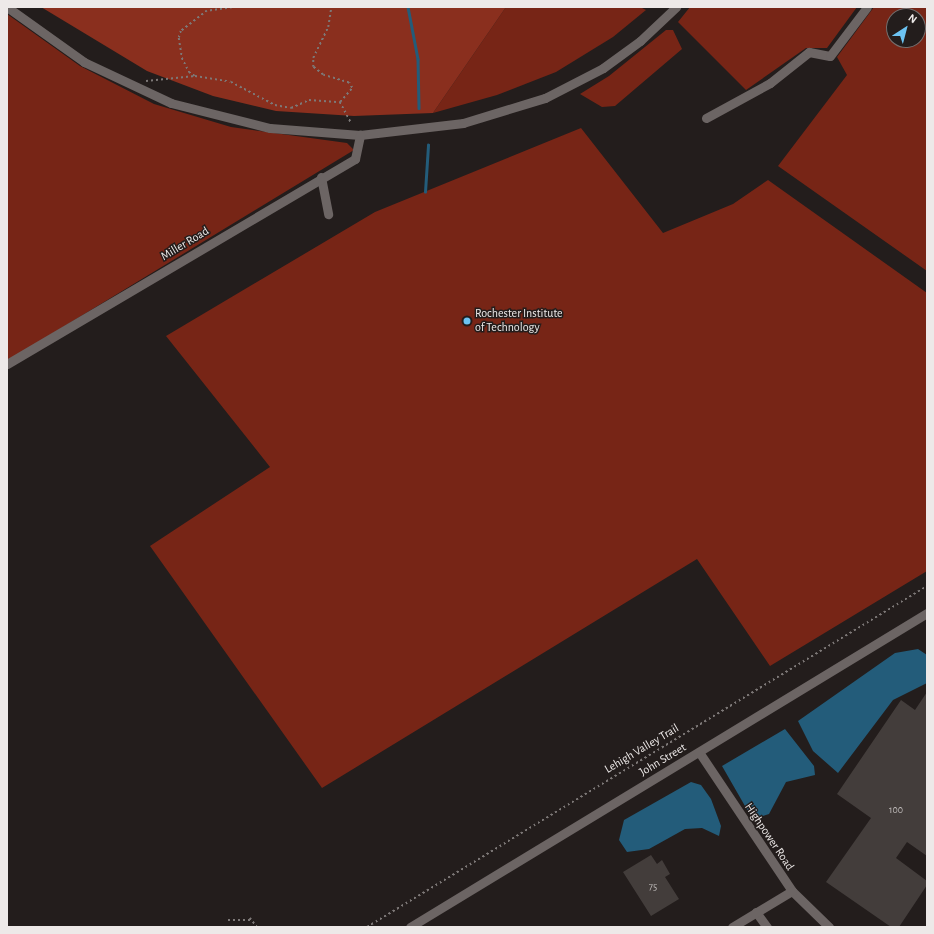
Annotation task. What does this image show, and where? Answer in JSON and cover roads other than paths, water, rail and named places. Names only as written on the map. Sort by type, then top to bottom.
[{"type":"street","points":[[7,7],[84,62],[171,103],[270,128],[360,134],[456,124],[545,98],[602,68],[640,41],[676,7]]},
{"type":"street","points":[[706,118],[770,83],[809,52],[830,56],[867,7]]},
{"type":"street","name":"Miller Road","points":[[7,364],[321,177],[354,159],[360,134]]},
{"type":"street","points":[[321,177],[328,214]]},
{"type":"street","name":"John Street","points":[[410,927],[927,613]]},
{"type":"street","name":"Highpower Road","points":[[699,752],[792,891],[829,927]]},
{"type":"street","points":[[732,927],[792,891]]},
{"type":"street","points":[[756,912],[767,927]]},
{"type":"water","points":[[918,649],[927,655],[927,683],[893,700],[838,773],[813,751],[798,721],[895,653]]},
{"type":"water","points":[[785,729],[814,766],[815,775],[786,782],[769,814],[760,817],[749,813],[722,766]]},
{"type":"water","points":[[691,782],[701,785],[711,799],[721,826],[719,836],[702,828],[685,829],[649,849],[627,852],[619,840],[624,820]]},
{"type":"waterway","points":[[408,7],[418,59],[419,108]]},
{"type":"waterway","points":[[425,192],[428,145]]},
{"type":"place","name":"Rochester Institute of Technology","points":[[467,321]]}]
